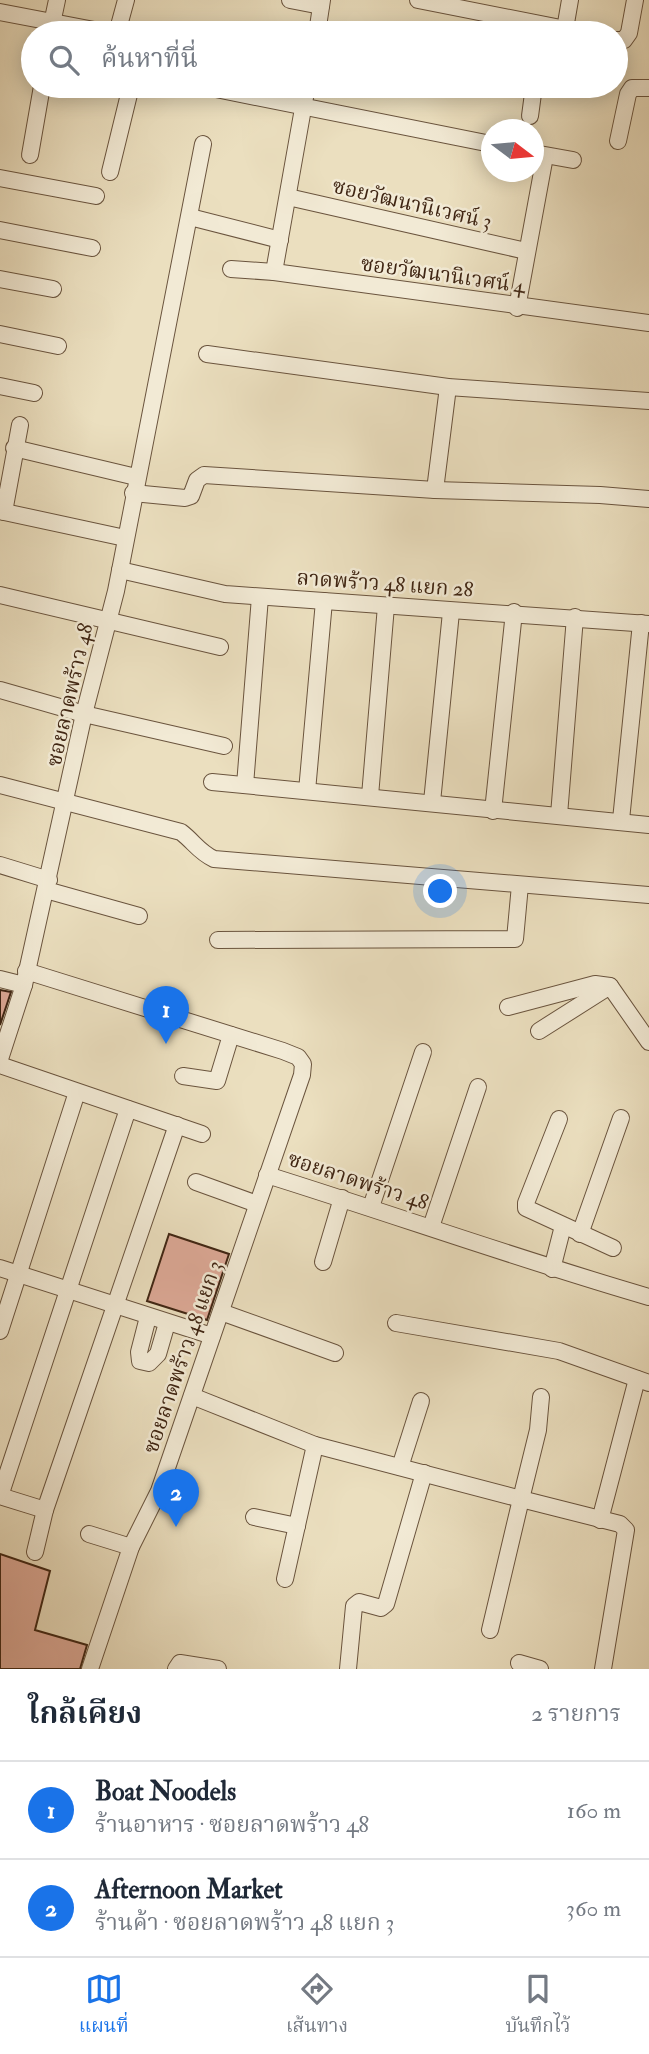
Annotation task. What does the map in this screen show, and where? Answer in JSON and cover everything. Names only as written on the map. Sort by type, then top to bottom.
[{"type":"street","points":[[52,21],[57,0]]},
{"type":"street","points":[[120,21],[126,0]]},
{"type":"street","points":[[290,0],[322,3],[319,21]]},
{"type":"street","points":[[418,0],[504,8],[528,21]]},
{"type":"street","points":[[566,21],[570,0]]},
{"type":"street","points":[[628,34],[635,0]]},
{"type":"street","points":[[0,12],[29,21]]},
{"type":"street","points":[[628,94],[632,88],[649,88]]},
{"type":"street","points":[[30,155],[40,98]]},
{"type":"street","points":[[110,172],[128,98]]},
{"type":"street","points":[[266,98],[481,142]]},
{"type":"street","points":[[274,272],[305,98]]},
{"type":"street","points":[[530,116],[532,98]]},
{"type":"street","points":[[618,141],[627,98]]},
{"type":"street","name":"ซอยลาดพร้าว 48","points":[[203,144],[120,570],[25,978],[231,1035],[298,1057],[303,1063],[302,1075],[267,1175],[552,1269],[649,1297]]},
{"type":"street","points":[[544,155],[573,160]]},
{"type":"street","points":[[0,178],[96,196]]},
{"type":"street","points":[[517,307],[536,182]]},
{"type":"street","name":"ซอยวัฒนานิเวศน์ 3","points":[[288,197],[527,251]]},
{"type":"street","points":[[190,217],[280,240]]},
{"type":"street","points":[[0,230],[92,248]]},
{"type":"street","name":"ซอยวัฒนานิเวศน์ 4","points":[[231,269],[274,272],[649,323]]},
{"type":"street","points":[[0,279],[53,289]]},
{"type":"street","points":[[0,334],[58,346]]},
{"type":"street","points":[[207,354],[448,387],[649,401]]},
{"type":"street","points":[[0,386],[34,393]]},
{"type":"street","points":[[435,490],[448,387]]},
{"type":"street","points":[[20,425],[2,511],[125,538]]},
{"type":"street","points":[[15,448],[185,498],[191,496],[197,480],[204,475],[435,490],[649,499]]},
{"type":"street","name":"ลาดพร้าว 48 แยก 28","points":[[120,570],[212,592],[260,597],[451,612],[514,612],[645,624]]},
{"type":"street","points":[[0,595],[220,647]]},
{"type":"street","points":[[245,785],[260,597]]},
{"type":"street","points":[[307,791],[324,601]]},
{"type":"street","points":[[370,796],[386,606]]},
{"type":"street","points":[[432,802],[451,612]]},
{"type":"street","points":[[493,811],[514,612]]},
{"type":"street","points":[[559,816],[575,617]]},
{"type":"street","points":[[621,820],[645,624]]},
{"type":"street","points":[[0,690],[85,714],[224,746]]},
{"type":"street","points":[[212,782],[432,802],[493,811],[621,820],[649,825]]},
{"type":"street","points":[[0,785],[181,832],[192,840],[198,852],[214,859],[649,895]]},
{"type":"street","points":[[0,865],[48,885],[139,916]]},
{"type":"street","points":[[218,940],[515,939],[520,885]]},
{"type":"street","points":[[0,979],[25,978],[0,1059]]},
{"type":"street","points":[[508,1007],[594,985],[610,986]]},
{"type":"street","points":[[539,1031],[610,986]]},
{"type":"street","points":[[610,986],[649,1042]]},
{"type":"street","points":[[183,1076],[217,1081],[231,1035]]},
{"type":"street","points":[[371,1208],[423,1052]]},
{"type":"street","points":[[0,1065],[202,1134]]},
{"type":"street","points":[[431,1227],[478,1087]]},
{"type":"street","points":[[0,1331],[78,1092]]},
{"type":"street","points":[[45,1510],[0,1496],[128,1109]]},
{"type":"street","points":[[580,1234],[621,1118]]},
{"type":"street","points":[[559,1119],[526,1203],[530,1212],[613,1248]]},
{"type":"street","points":[[35,1552],[45,1510],[177,1125]]},
{"type":"street","name":"ซอยลาดพร้าว 48 แยก 3","points":[[90,1669],[131,1546],[159,1491],[267,1175]]},
{"type":"street","points":[[196,1182],[257,1204]]},
{"type":"street","points":[[323,1262],[342,1198]]},
{"type":"street","points":[[552,1269],[564,1226]]},
{"type":"street","points":[[0,1268],[212,1336]]},
{"type":"street","points":[[221,1312],[335,1353]]},
{"type":"street","points":[[148,1317],[139,1352],[140,1361],[144,1363],[149,1363],[158,1354],[167,1322]]},
{"type":"street","points":[[396,1323],[559,1351],[643,1381],[600,1520]]},
{"type":"street","points":[[192,1396],[315,1445],[620,1524],[626,1530],[626,1539],[603,1669]]},
{"type":"street","points":[[490,1630],[538,1430],[541,1397]]},
{"type":"street","points":[[401,1467],[421,1401]]},
{"type":"street","points":[[285,1579],[315,1445]]},
{"type":"street","points":[[348,1669],[354,1606],[359,1602],[381,1608],[386,1604],[424,1473]]},
{"type":"street","points":[[254,1517],[297,1527]]},
{"type":"street","points":[[89,1534],[131,1546]]},
{"type":"street","points":[[519,1663],[540,1669]]},
{"type":"street","points":[[181,1665],[218,1669]]},
{"type":"building","points":[[0,990],[11,992],[0,1025]]},
{"type":"building","points":[[169,1234],[229,1254],[207,1320],[147,1301]]},
{"type":"building","points":[[0,1554],[50,1571],[35,1630],[87,1645],[80,1669],[0,1669]]},
{"type":"place","name":"Boat Noodels","points":[[166,1044]]},
{"type":"place","name":"Afternoon Market","points":[[176,1527]]}]
